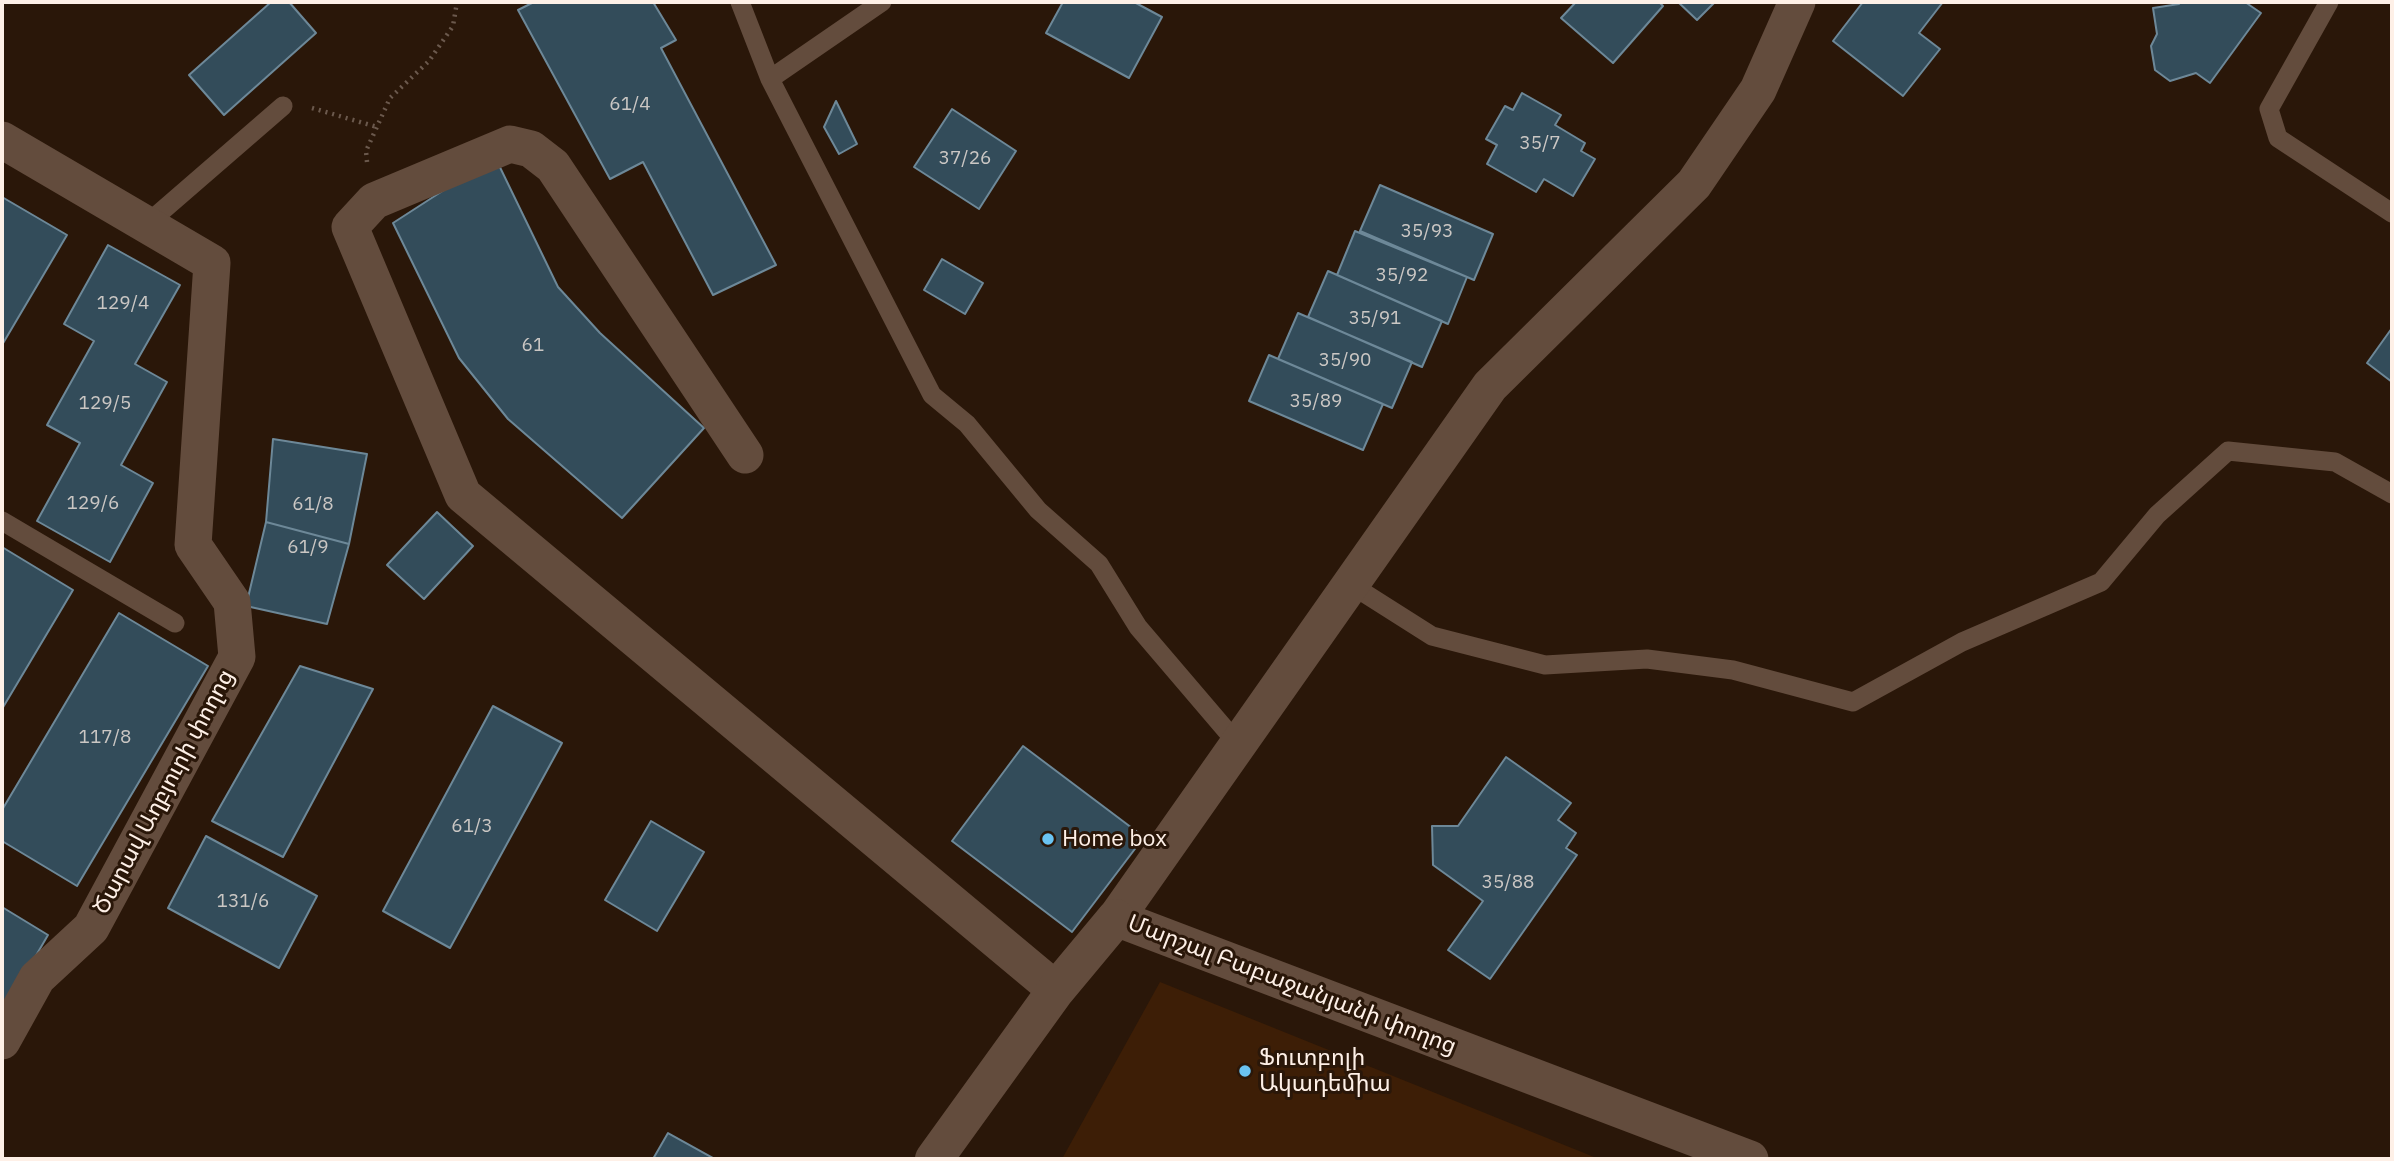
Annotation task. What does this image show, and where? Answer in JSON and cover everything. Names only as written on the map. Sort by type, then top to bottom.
[{"type":"street","points":[[1116,918],[1490,386],[1694,184],[1758,90],[1797,2]]},
{"type":"street","name":"Ծարավ Աղբյուրի փողոց","points":[[2,140],[212,262],[193,545],[232,602],[237,657],[91,928],[37,978],[2,1041]]},
{"type":"street","points":[[745,454],[553,166],[531,149],[510,144],[373,201],[350,226],[463,495],[1056,990]]},
{"type":"street","name":"Մարշալ Բաբաջանյանի փողոց","points":[[934,1159],[1056,990],[1116,918],[1750,1159]]},
{"type":"lane","points":[[740,2],[770,79],[932,395],[967,425],[1038,510],[1099,564],[1139,627],[1237,743]]},
{"type":"lane","points":[[770,79],[882,2]]},
{"type":"lane","points":[[2329,2],[2269,109],[2278,138],[2392,213]]},
{"type":"lane","points":[[148,223],[283,106]]},
{"type":"lane","points":[[1350,584],[1432,636],[1545,666],[1647,659],[1733,670],[1853,702],[1962,642],[2101,582],[2157,515],[2228,451],[2335,462],[2392,494]]},
{"type":"lane","points":[[2,521],[176,623]]},
{"type":"path","points":[[373,201],[366,151],[390,98],[429,61],[453,26],[457,2]]},
{"type":"path","points":[[283,106],[316,108],[377,127]]},
{"type":"shaded area","name":"Ֆուտբոլի Ակադեմիա","points":[[1160,982],[1599,1159],[1062,1159]]},
{"type":"building","points":[[271,2],[289,2],[316,33],[224,115],[189,75]]},
{"type":"building","points":[[534,2],[653,2],[676,40],[661,48],[776,265],[713,295],[643,162],[610,179],[518,10]]},
{"type":"building","points":[[1063,2],[1134,2],[1162,17],[1129,78],[1046,33]]},
{"type":"building","points":[[1576,2],[1659,2],[1663,6],[1613,63],[1561,18]]},
{"type":"building","points":[[1678,2],[1715,2],[1697,20]]},
{"type":"building","points":[[1863,2],[1943,2],[1919,33],[1940,49],[1903,96],[1833,41]]},
{"type":"building","points":[[2179,2],[2245,2],[2261,13],[2210,83],[2196,73],[2170,81],[2155,70],[2151,46],[2157,34],[2153,8]]},
{"type":"building","points":[[1522,93],[1561,115],[1555,125],[1585,143],[1581,151],[1595,159],[1573,196],[1544,179],[1536,192],[1487,164],[1497,145],[1486,139],[1505,106],[1513,110]]},
{"type":"building","points":[[836,101],[857,144],[839,154],[824,127]]},
{"type":"building","points":[[952,109],[1016,151],[979,209],[914,167]]},
{"type":"building","points":[[495,157],[558,287],[600,333],[704,428],[622,518],[508,419],[459,358],[393,223]]},
{"type":"building","points":[[1380,185],[1493,234],[1474,280],[1360,231]]},
{"type":"building","points":[[2,197],[67,235],[2,345]]},
{"type":"building","points":[[1355,231],[1467,277],[1448,324],[1337,275]]},
{"type":"building","points":[[108,245],[180,285],[135,364],[167,382],[121,465],[153,483],[110,562],[37,521],[80,443],[47,425],[94,341],[64,324]]},
{"type":"building","points":[[942,259],[983,283],[965,314],[924,290]]},
{"type":"building","points":[[1328,271],[1442,321],[1422,367],[1308,317]]},
{"type":"building","points":[[1298,313],[1412,362],[1392,408],[1278,359]]},
{"type":"building","points":[[2392,328],[2392,382],[2367,363]]},
{"type":"building","points":[[1269,355],[1383,404],[1363,450],[1249,401]]},
{"type":"building","points":[[273,439],[367,454],[349,544],[266,522]]},
{"type":"building","points":[[437,512],[473,546],[424,599],[387,565]]},
{"type":"building","points":[[266,522],[349,544],[327,624],[246,606]]},
{"type":"building","points":[[2,547],[73,590],[2,709]]},
{"type":"building","points":[[119,613],[208,666],[77,886],[2,841],[2,810]]},
{"type":"building","points":[[300,666],[373,689],[283,857],[212,821]]},
{"type":"building","points":[[493,706],[562,743],[450,948],[383,911]]},
{"type":"building","name":"Home box","points":[[1023,746],[1144,837],[1072,932],[952,841]]},
{"type":"building","points":[[1506,757],[1571,803],[1558,820],[1576,833],[1566,848],[1577,855],[1490,979],[1448,950],[1483,901],[1433,865],[1432,826],[1458,826]]},
{"type":"building","points":[[651,821],[704,852],[657,931],[605,900]]},
{"type":"building","points":[[206,836],[317,896],[279,968],[168,908]]},
{"type":"building","points":[[2,907],[48,935],[2,1014]]},
{"type":"building","points":[[668,1133],[715,1159],[653,1159]]},
{"type":"place","name":"Home box","points":[[1048,839]]},
{"type":"place","name":"Ֆուտբոլի Ակադեմիա","points":[[1245,1071]]}]
